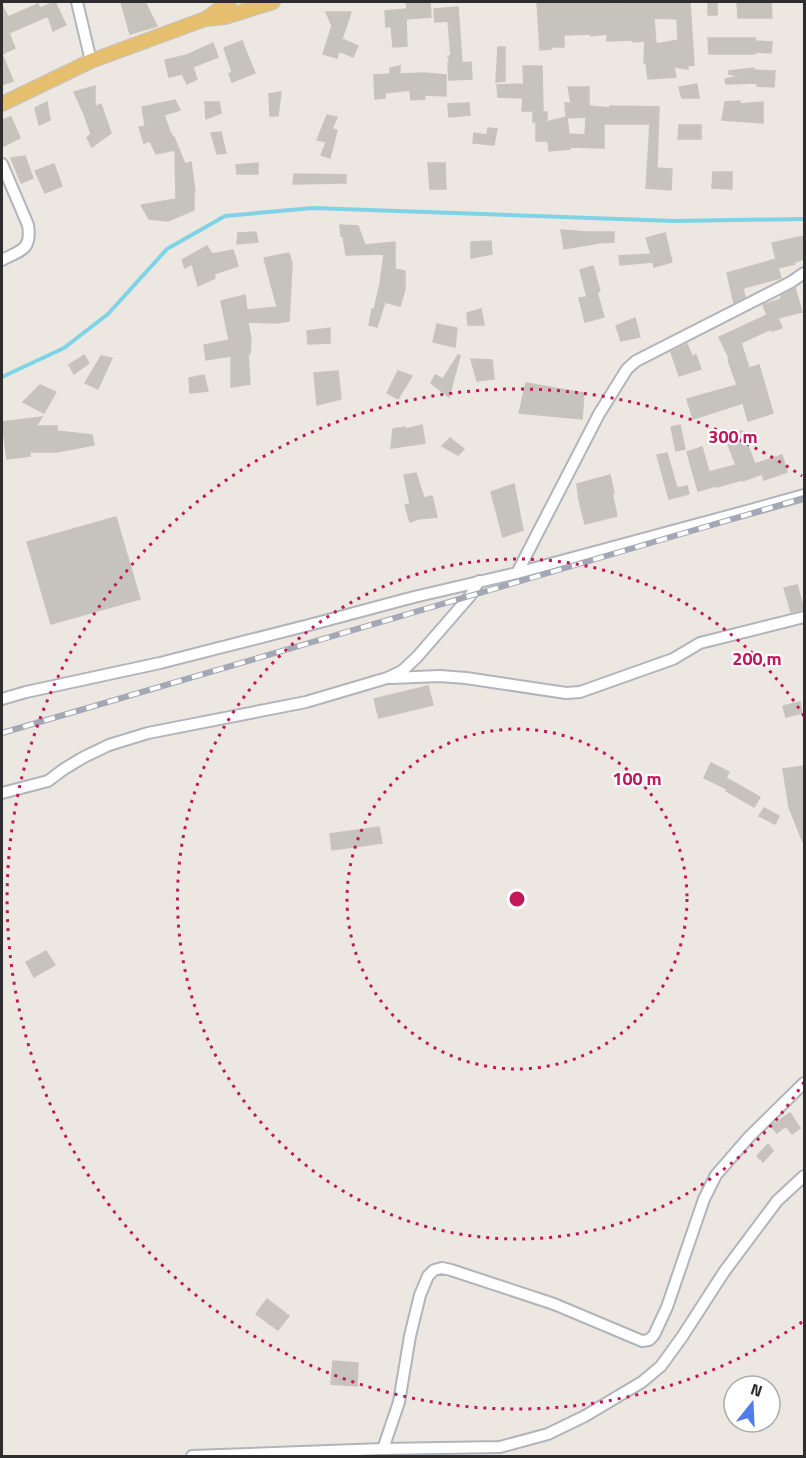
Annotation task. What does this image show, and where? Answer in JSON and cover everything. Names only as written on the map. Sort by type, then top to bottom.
[{"type":"main road","points":[[205,19],[229,2]]},
{"type":"main road","points":[[2,104],[91,61],[205,19],[225,16],[252,4],[270,2]]},
{"type":"street","points":[[77,2],[91,61]]},
{"type":"street","points":[[2,164],[28,225],[29,242],[24,248],[2,260]]},
{"type":"street","points":[[517,573],[593,424],[627,369],[642,357],[791,282],[804,273]]},
{"type":"street","points":[[2,699],[172,660],[414,597],[517,573],[804,495]]},
{"type":"street","points":[[2,793],[48,781],[84,757],[109,745],[148,733],[306,702],[387,678],[402,670],[417,657],[470,596],[479,581]]},
{"type":"street","points":[[387,678],[440,676],[566,693],[580,692],[674,658],[700,643],[804,616]]},
{"type":"street","points":[[383,1449],[399,1402],[420,1294],[428,1276],[434,1270],[442,1268],[452,1270],[554,1304],[642,1341],[648,1340],[654,1335],[667,1307],[704,1199],[716,1175],[748,1137],[804,1083]]},
{"type":"street","points":[[192,1456],[500,1446],[548,1434],[585,1416],[642,1382],[661,1366],[724,1272],[777,1201],[804,1176]]},
{"type":"building","points":[[55,2],[66,25],[53,31],[48,16],[9,33],[15,48],[2,54],[2,5],[8,17],[38,4],[40,8]]},
{"type":"building","points":[[121,2],[145,2],[157,26],[130,34]]},
{"type":"building","points":[[406,2],[430,2],[431,17],[406,19],[407,46],[393,47],[391,26],[386,27],[385,11],[407,9]]},
{"type":"building","points":[[537,2],[613,2],[613,4],[690,2],[694,65],[687,66],[688,69],[674,67],[676,77],[648,79],[646,63],[644,63],[645,41],[607,41],[607,34],[564,35],[564,47],[540,50]],"holes":[[[654,18],[677,19],[678,40],[656,44]]]},
{"type":"building","points":[[708,2],[717,2],[717,15],[708,15]]},
{"type":"building","points":[[737,2],[771,2],[772,18],[738,18]]},
{"type":"building","points":[[458,7],[462,63],[471,62],[472,79],[449,80],[448,56],[451,56],[448,21],[435,22],[434,9]]},
{"type":"building","points":[[326,12],[351,12],[342,39],[358,46],[353,57],[339,51],[337,58],[323,54],[332,26]]},
{"type":"building","points":[[708,38],[755,38],[755,41],[772,42],[771,53],[709,54]]},
{"type":"building","points":[[242,41],[255,73],[232,82],[229,74],[232,72],[224,48]]},
{"type":"building","points":[[213,43],[218,57],[193,67],[197,79],[187,84],[182,74],[169,77],[165,60],[187,55]]},
{"type":"building","points":[[498,47],[505,47],[505,81],[496,82]]},
{"type":"building","points":[[2,54],[13,81],[2,85]]},
{"type":"building","points":[[400,66],[400,74],[446,75],[446,96],[424,95],[425,99],[411,100],[410,90],[385,93],[385,98],[375,99],[374,75],[390,74],[390,68]]},
{"type":"building","points":[[523,66],[542,66],[543,112],[547,112],[547,122],[566,117],[565,103],[571,103],[568,87],[589,87],[589,106],[659,107],[657,168],[672,169],[671,190],[646,188],[650,124],[604,124],[604,148],[570,147],[570,149],[549,151],[548,141],[536,141],[536,122],[533,122],[533,111],[522,111],[523,98],[498,97],[497,85],[524,84]],"holes":[[[586,117],[585,135],[569,134],[567,118]]]},
{"type":"building","points":[[754,68],[754,70],[775,71],[774,87],[757,86],[758,83],[726,84],[725,79],[740,76],[729,74],[729,71]]},
{"type":"building","points":[[697,84],[699,98],[682,98],[679,87]]},
{"type":"building","points":[[95,86],[95,107],[101,104],[111,133],[92,147],[87,138],[91,134],[74,92]]},
{"type":"building","points":[[281,92],[278,116],[270,116],[269,94]]},
{"type":"building","points":[[175,100],[180,110],[164,115],[170,132],[168,133],[174,137],[185,164],[191,162],[195,192],[194,210],[168,221],[149,219],[141,205],[176,199],[175,150],[156,154],[150,141],[144,143],[139,127],[145,126],[142,107]]},
{"type":"building","points":[[740,101],[740,104],[763,102],[763,123],[722,120],[725,102]]},
{"type":"building","points":[[47,102],[50,120],[39,125],[35,108]]},
{"type":"building","points":[[205,102],[219,102],[221,113],[206,119]]},
{"type":"building","points":[[469,103],[470,115],[449,117],[448,104]]},
{"type":"building","points":[[327,115],[337,117],[332,129],[337,130],[330,158],[321,155],[328,138],[326,142],[317,140]]},
{"type":"building","points":[[11,117],[20,138],[4,146],[2,120]]},
{"type":"building","points":[[679,125],[701,125],[701,139],[678,139]]},
{"type":"building","points":[[488,128],[497,129],[494,145],[473,143],[474,133],[487,135]]},
{"type":"building","points":[[221,132],[226,153],[217,154],[211,133]]},
{"type":"building","points":[[25,156],[33,178],[21,183],[11,158]]},
{"type":"building","points":[[258,163],[258,174],[237,174],[236,165]]},
{"type":"building","points":[[428,163],[445,163],[446,189],[430,189]]},
{"type":"building","points":[[54,164],[62,186],[45,193],[35,171]]},
{"type":"building","points":[[713,172],[732,172],[732,189],[712,188]]},
{"type":"building","points":[[294,174],[346,175],[346,183],[293,184]]},
{"type":"building","points":[[340,225],[358,226],[365,245],[395,242],[395,269],[405,271],[405,289],[400,306],[385,302],[377,327],[369,325],[380,284],[384,254],[346,255]]},
{"type":"building","points":[[561,230],[614,232],[614,242],[564,249]]},
{"type":"building","points":[[256,232],[258,242],[237,244],[238,233]]},
{"type":"building","points":[[665,233],[672,262],[654,267],[653,262],[620,265],[619,256],[651,254],[646,238]]},
{"type":"building","points":[[804,236],[804,259],[778,268],[781,278],[743,288],[745,297],[734,303],[727,273],[776,259],[772,243]]},
{"type":"building","points":[[491,241],[492,254],[471,258],[471,242]]},
{"type":"building","points":[[207,246],[212,254],[233,250],[238,266],[214,274],[215,278],[198,286],[192,264],[185,268],[182,260]]},
{"type":"building","points":[[289,253],[292,264],[289,321],[248,322],[251,340],[250,354],[248,354],[250,384],[231,387],[231,356],[206,360],[204,345],[229,340],[221,301],[245,295],[247,310],[277,307],[264,258]]},
{"type":"building","points":[[593,266],[604,317],[585,322],[579,298],[587,297],[580,270]]},
{"type":"building","points":[[795,288],[802,312],[778,318],[782,328],[772,331],[771,329],[741,343],[749,368],[759,365],[773,413],[748,421],[743,403],[693,419],[687,399],[737,385],[728,360],[730,360],[719,337],[767,315],[763,305],[781,299],[781,296]]},
{"type":"building","points":[[481,309],[484,325],[468,325],[467,313]]},
{"type":"building","points":[[635,318],[640,337],[621,341],[616,326]]},
{"type":"building","points":[[437,324],[457,328],[455,347],[433,342]]},
{"type":"building","points":[[330,328],[330,343],[308,344],[307,331]]},
{"type":"building","points":[[687,344],[692,356],[696,355],[701,369],[679,376],[671,352]]},
{"type":"building","points":[[84,355],[89,363],[74,374],[69,365]]},
{"type":"building","points":[[458,355],[460,356],[449,397],[431,383],[435,375],[443,379]]},
{"type":"building","points":[[101,356],[112,358],[98,389],[85,383]]},
{"type":"building","points":[[471,359],[492,360],[494,379],[477,381]]},
{"type":"building","points":[[338,371],[341,399],[317,405],[314,373]]},
{"type":"building","points":[[398,371],[412,376],[398,399],[387,393]]},
{"type":"building","points":[[204,375],[208,391],[190,393],[189,378]]},
{"type":"building","points":[[526,383],[584,393],[582,419],[519,413]]},
{"type":"building","points":[[40,385],[56,392],[44,413],[23,402]]},
{"type":"building","points":[[42,417],[36,426],[57,426],[57,431],[92,435],[94,445],[57,452],[30,452],[30,456],[7,459],[2,422]]},
{"type":"building","points":[[422,425],[425,443],[391,448],[393,429]]},
{"type":"building","points":[[680,425],[685,449],[676,451],[671,427]]},
{"type":"building","points":[[742,431],[755,464],[782,455],[787,472],[764,480],[762,474],[743,481],[698,491],[687,452],[702,447],[709,472],[736,465],[725,437]]},
{"type":"building","points":[[450,438],[464,449],[458,455],[442,446]]},
{"type":"building","points":[[667,453],[677,488],[687,486],[689,494],[669,499],[657,455]]},
{"type":"building","points":[[416,473],[424,498],[432,496],[437,517],[410,522],[405,505],[410,504],[404,475]]},
{"type":"building","points":[[610,475],[617,516],[585,524],[577,484]]},
{"type":"building","points":[[514,484],[523,530],[503,537],[491,492]]},
{"type":"building","points":[[116,517],[140,599],[51,624],[27,542]]},
{"type":"building","points":[[797,585],[804,609],[791,612],[784,588]]},
{"type":"building","points":[[428,686],[433,705],[379,718],[374,699]]},
{"type":"building","points":[[800,702],[802,713],[786,717],[783,706]]},
{"type":"building","points":[[711,763],[729,772],[726,778],[760,797],[754,807],[726,791],[727,789],[704,778]]},
{"type":"building","points":[[804,766],[804,845],[789,807],[783,769]]},
{"type":"building","points":[[764,808],[779,816],[775,824],[759,816]]},
{"type":"building","points":[[379,827],[382,843],[332,850],[330,834]]},
{"type":"building","points":[[46,951],[55,965],[34,977],[26,962]]},
{"type":"building","points":[[790,1113],[800,1128],[792,1134],[786,1126],[777,1133],[771,1126]]},
{"type":"building","points":[[768,1144],[773,1151],[763,1162],[757,1156]]},
{"type":"building","points":[[267,1299],[289,1316],[278,1330],[256,1314]]},
{"type":"building","points":[[333,1361],[358,1363],[357,1386],[331,1384]]},
{"type":"waterway","points":[[2,377],[64,348],[108,314],[167,249],[225,216],[313,208],[674,221],[804,219]]},
{"type":"railway","points":[[2,733],[804,498]]}]
